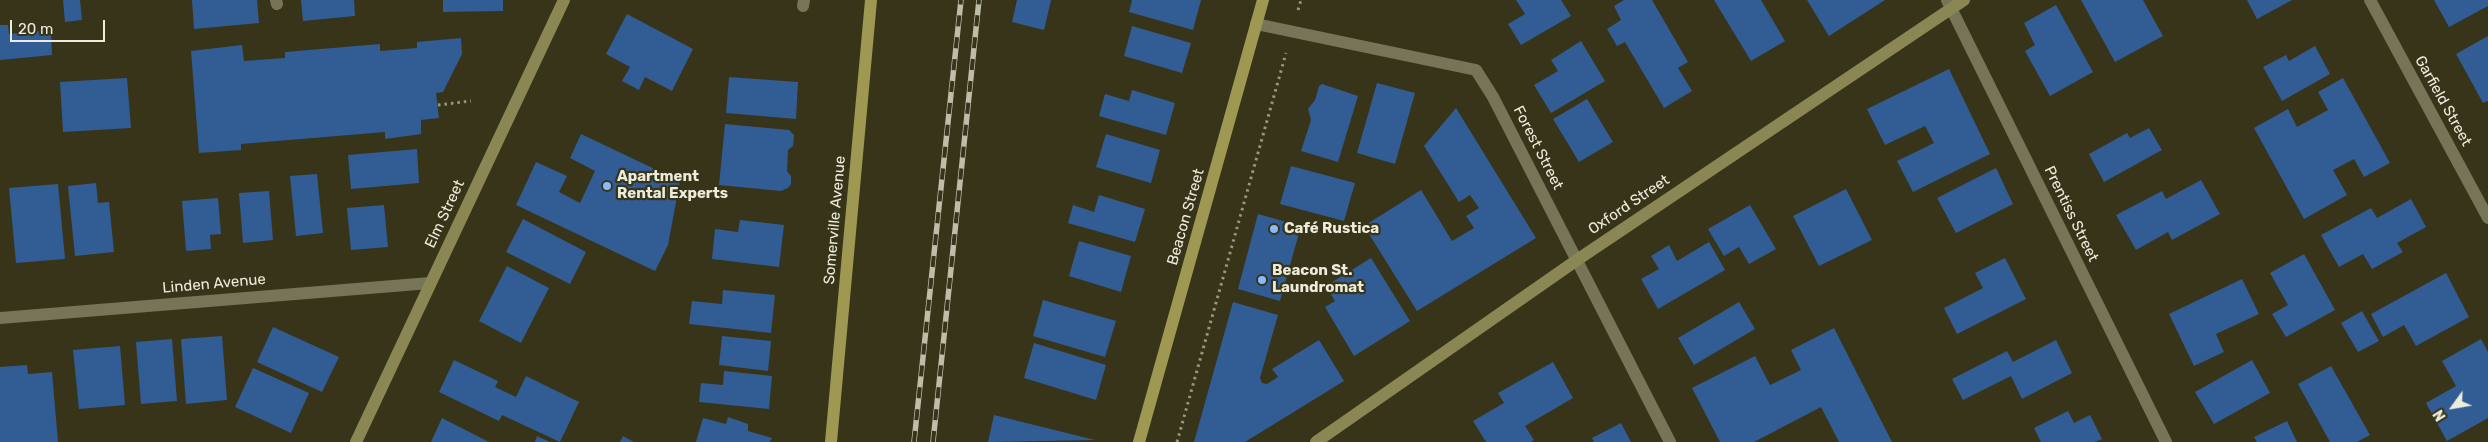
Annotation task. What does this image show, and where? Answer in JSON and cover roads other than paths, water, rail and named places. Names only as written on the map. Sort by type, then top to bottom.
[{"type":"main road","name":"Somerville Avenue","points":[[831,442],[871,0]]},
{"type":"main road","name":"Beacon Street","points":[[1139,442],[1263,0]]},
{"type":"street","name":"Elm Street","points":[[356,442],[564,0]]},
{"type":"street","name":"Oxford Street","points":[[1316,442],[1949,4],[1964,0]]},
{"type":"street","name":"Garfield Street","points":[[2370,0],[2488,218]]},
{"type":"street","name":"Prentiss Street","points":[[1949,4],[2166,442]]},
{"type":"street","name":"Forest Street","points":[[1256,24],[1476,70],[1493,96],[1670,442]]},
{"type":"street","name":"Linden Avenue","points":[[0,318],[430,283]]},
{"type":"railway","points":[[914,442],[961,0]]},
{"type":"railway","points":[[933,442],[979,0]]},
{"type":"place","name":"Apartment Rental Experts","points":[[607,186]]},
{"type":"place","name":"Café Rustica","points":[[1274,229]]},
{"type":"place","name":"Beacon St. Laundromat","points":[[1262,280]]}]
